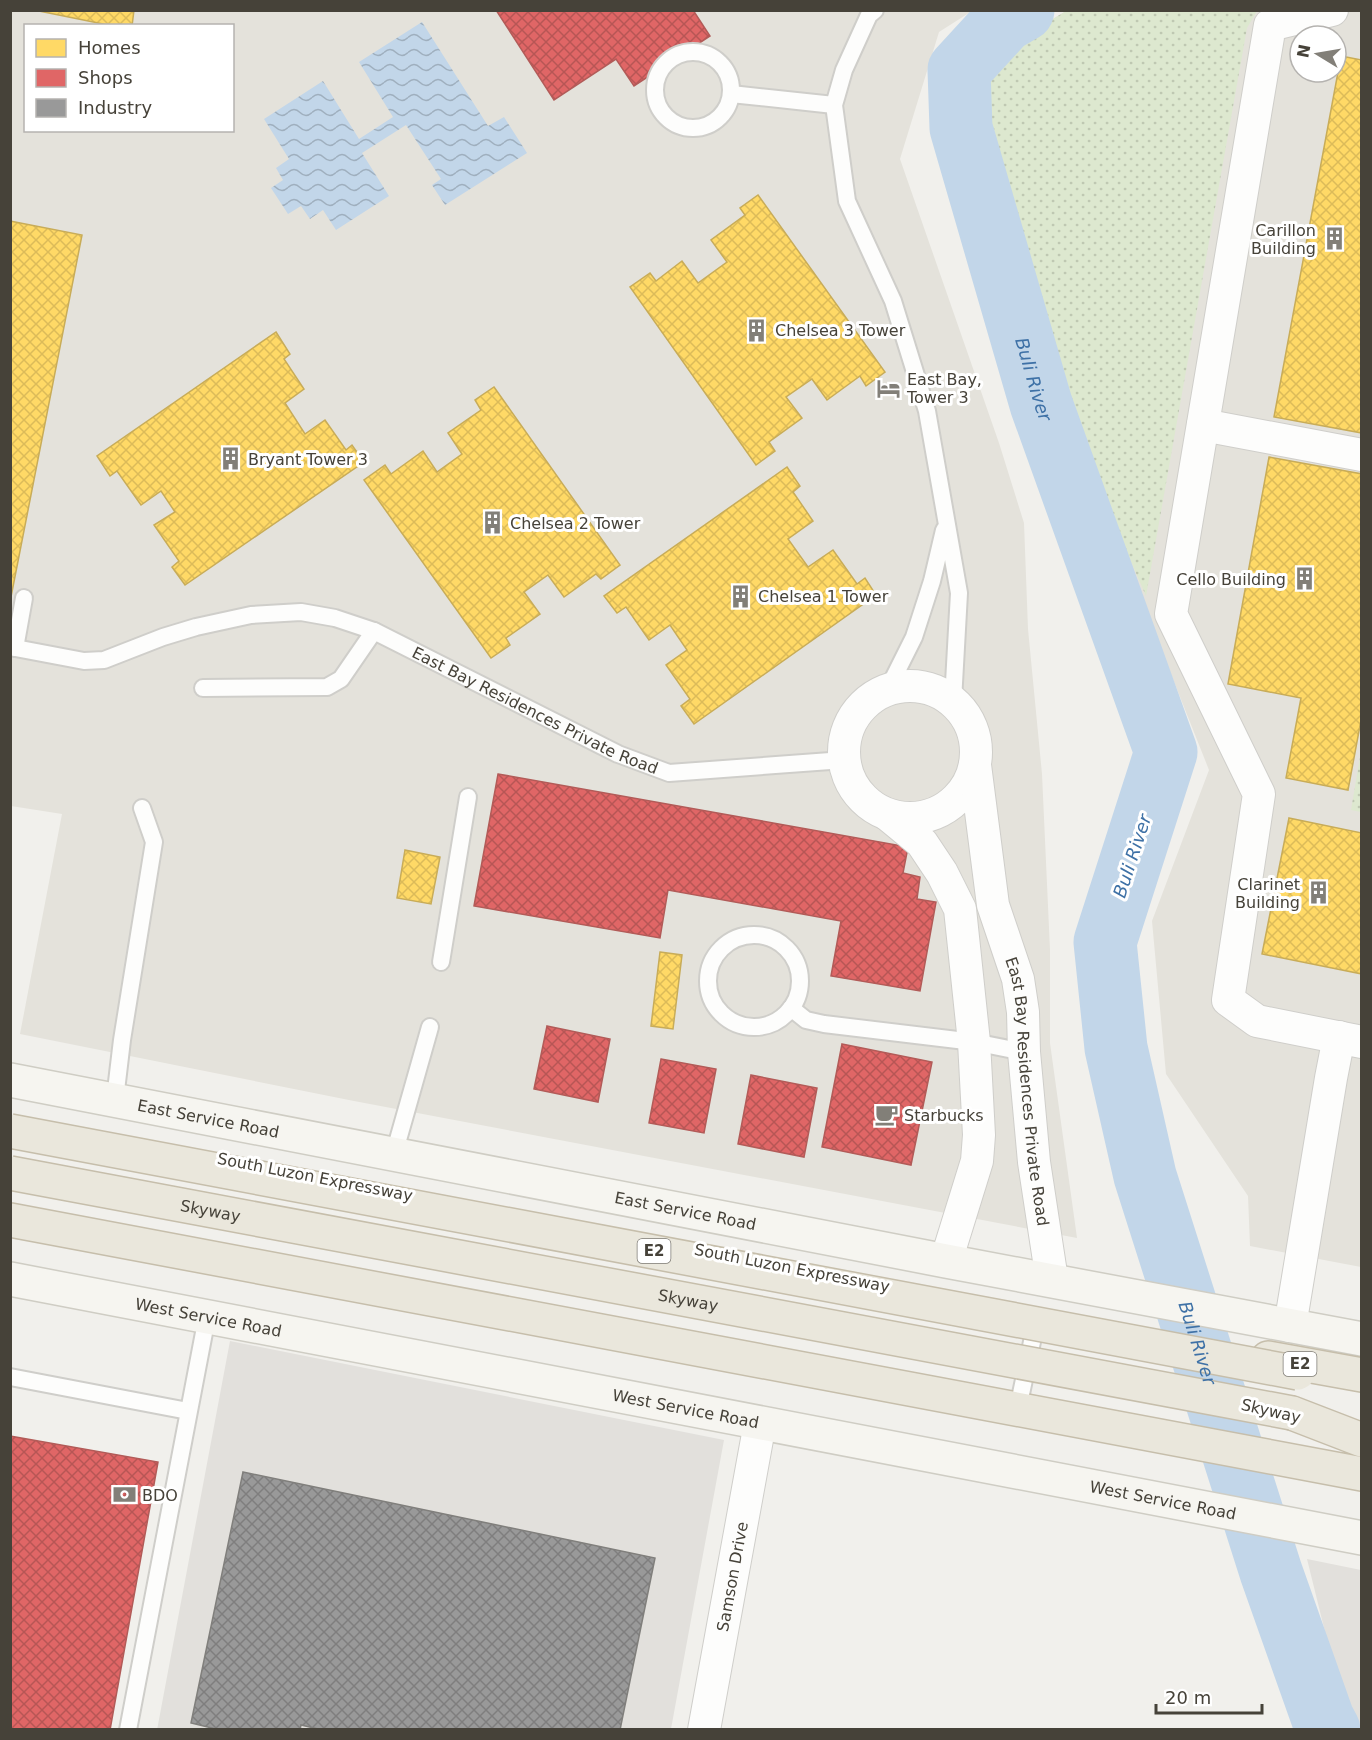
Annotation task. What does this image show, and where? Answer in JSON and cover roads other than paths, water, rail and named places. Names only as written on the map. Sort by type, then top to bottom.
[{"type":"highway","name":"South Luzon Expressway","points":[[10,1120],[1362,1376]]},
{"type":"highway","name":"E2","points":[[10,1131],[1298,1373],[1362,1390]]},
{"type":"highway","name":"Skyway","points":[[10,1173],[1292,1413],[1362,1440]]},
{"type":"highway","points":[[10,1220],[1362,1474]]},
{"type":"highway","name":"E2","points":[[1298,1373],[1362,1376]]},
{"type":"main road","name":"East Service Road","points":[[10,1080],[1362,1339]]},
{"type":"main road","name":"West Service Road","points":[[10,1279],[1362,1538]]},
{"type":"street","points":[[1290,1326],[1329,1089],[1350,1040],[1257,1021],[1228,1000],[1259,794],[1171,614],[1270,25],[1332,10]]},
{"type":"street","points":[[1203,425],[1362,454]]},
{"type":"street","name":"East Bay Residences Private Road","points":[[888,815],[916,819],[943,810],[964,791],[971,778],[977,753],[973,730],[962,710],[937,691],[917,686],[897,687],[888,689],[871,699],[856,713],[847,730],[844,760],[849,778],[858,794],[872,807],[888,815],[922,843],[942,873],[960,909],[974,1042],[979,1135],[977,1161],[946,1261]]},
{"type":"street","name":"East Bay Residences Private Road","points":[[975,765],[993,905],[1018,980],[1023,1012],[1024,1052],[1034,1136],[1034,1162],[1052,1280]]},
{"type":"street","points":[[960,909],[993,905]]},
{"type":"street","name":"Samson Drive","points":[[704,1730],[760,1423]]},
{"type":"lane","name":"East Bay Residences Private Road","points":[[875,10],[869,15],[844,70],[834,105],[847,201],[893,301],[927,411],[959,593],[953,702]]},
{"type":"lane","points":[[701,52],[718,61],[728,76],[731,94],[724,113],[717,120],[708,126],[689,129],[679,127],[663,115],[655,96],[655,87],[660,69],[667,62],[683,53],[701,52]]},
{"type":"lane","points":[[731,94],[834,105]]},
{"type":"lane","name":"East Bay Residences Private Road","points":[[888,689],[914,637],[932,580],[946,523]]},
{"type":"lane","name":"East Bay Residences Private Road","points":[[24,598],[13,647],[84,661],[104,660],[196,627],[251,615],[301,612],[334,618],[374,631],[618,754],[669,773],[844,760]]},
{"type":"lane","points":[[203,688],[327,687],[341,679],[374,631]]},
{"type":"lane","points":[[441,962],[468,798]]},
{"type":"lane","points":[[115,1099],[122,1040],[154,842],[142,808]]},
{"type":"lane","points":[[762,936],[780,944],[794,959],[798,969],[799,989],[791,1008],[784,1016],[766,1025],[746,1027],[727,1019],[714,1004],[708,984],[716,955],[732,941],[741,937],[762,936]]},
{"type":"lane","points":[[791,1008],[806,1020],[814,1023],[974,1042],[1024,1052]]},
{"type":"lane","points":[[394,1154],[430,1027]]},
{"type":"lane","points":[[1018,1408],[1038,1314]]},
{"type":"lane","points":[[128,1730],[207,1317]]},
{"type":"lane","points":[[10,1377],[188,1411]]},
{"type":"water","points":[[422,22],[488,126],[504,117],[527,153],[445,205],[432,185],[441,179],[406,125],[362,153],[389,196],[336,230],[323,210],[310,219],[301,206],[288,214],[271,188],[283,180],[276,168],[289,159],[264,119],[323,81],[359,139],[393,117],[359,62]]},
{"type":"waterway","name":"Buli River","points":[[1023,10],[1004,21],[959,70],[961,128],[1041,404],[1166,752],[1105,942],[1116,1048],[1145,1176],[1271,1572],[1323,1719],[1329,1730]]},
{"type":"place","name":"Carillon Building","points":[[1334,239]]},
{"type":"place","name":"Chelsea 3 Tower","points":[[757,330]]},
{"type":"place","name":"East Bay, Tower 3","points":[[889,388]]},
{"type":"place","name":"Bryant Tower 3","points":[[230,459]]},
{"type":"place","name":"Chelsea 2 Tower","points":[[492,523]]},
{"type":"place","name":"Cello Building","points":[[1304,579]]},
{"type":"place","name":"Chelsea 1 Tower","points":[[740,596]]},
{"type":"place","name":"Clarinet Building","points":[[1318,893]]},
{"type":"place","name":"Starbucks","points":[[886,1115]]},
{"type":"place","name":"BDO","points":[[124,1495]]}]
